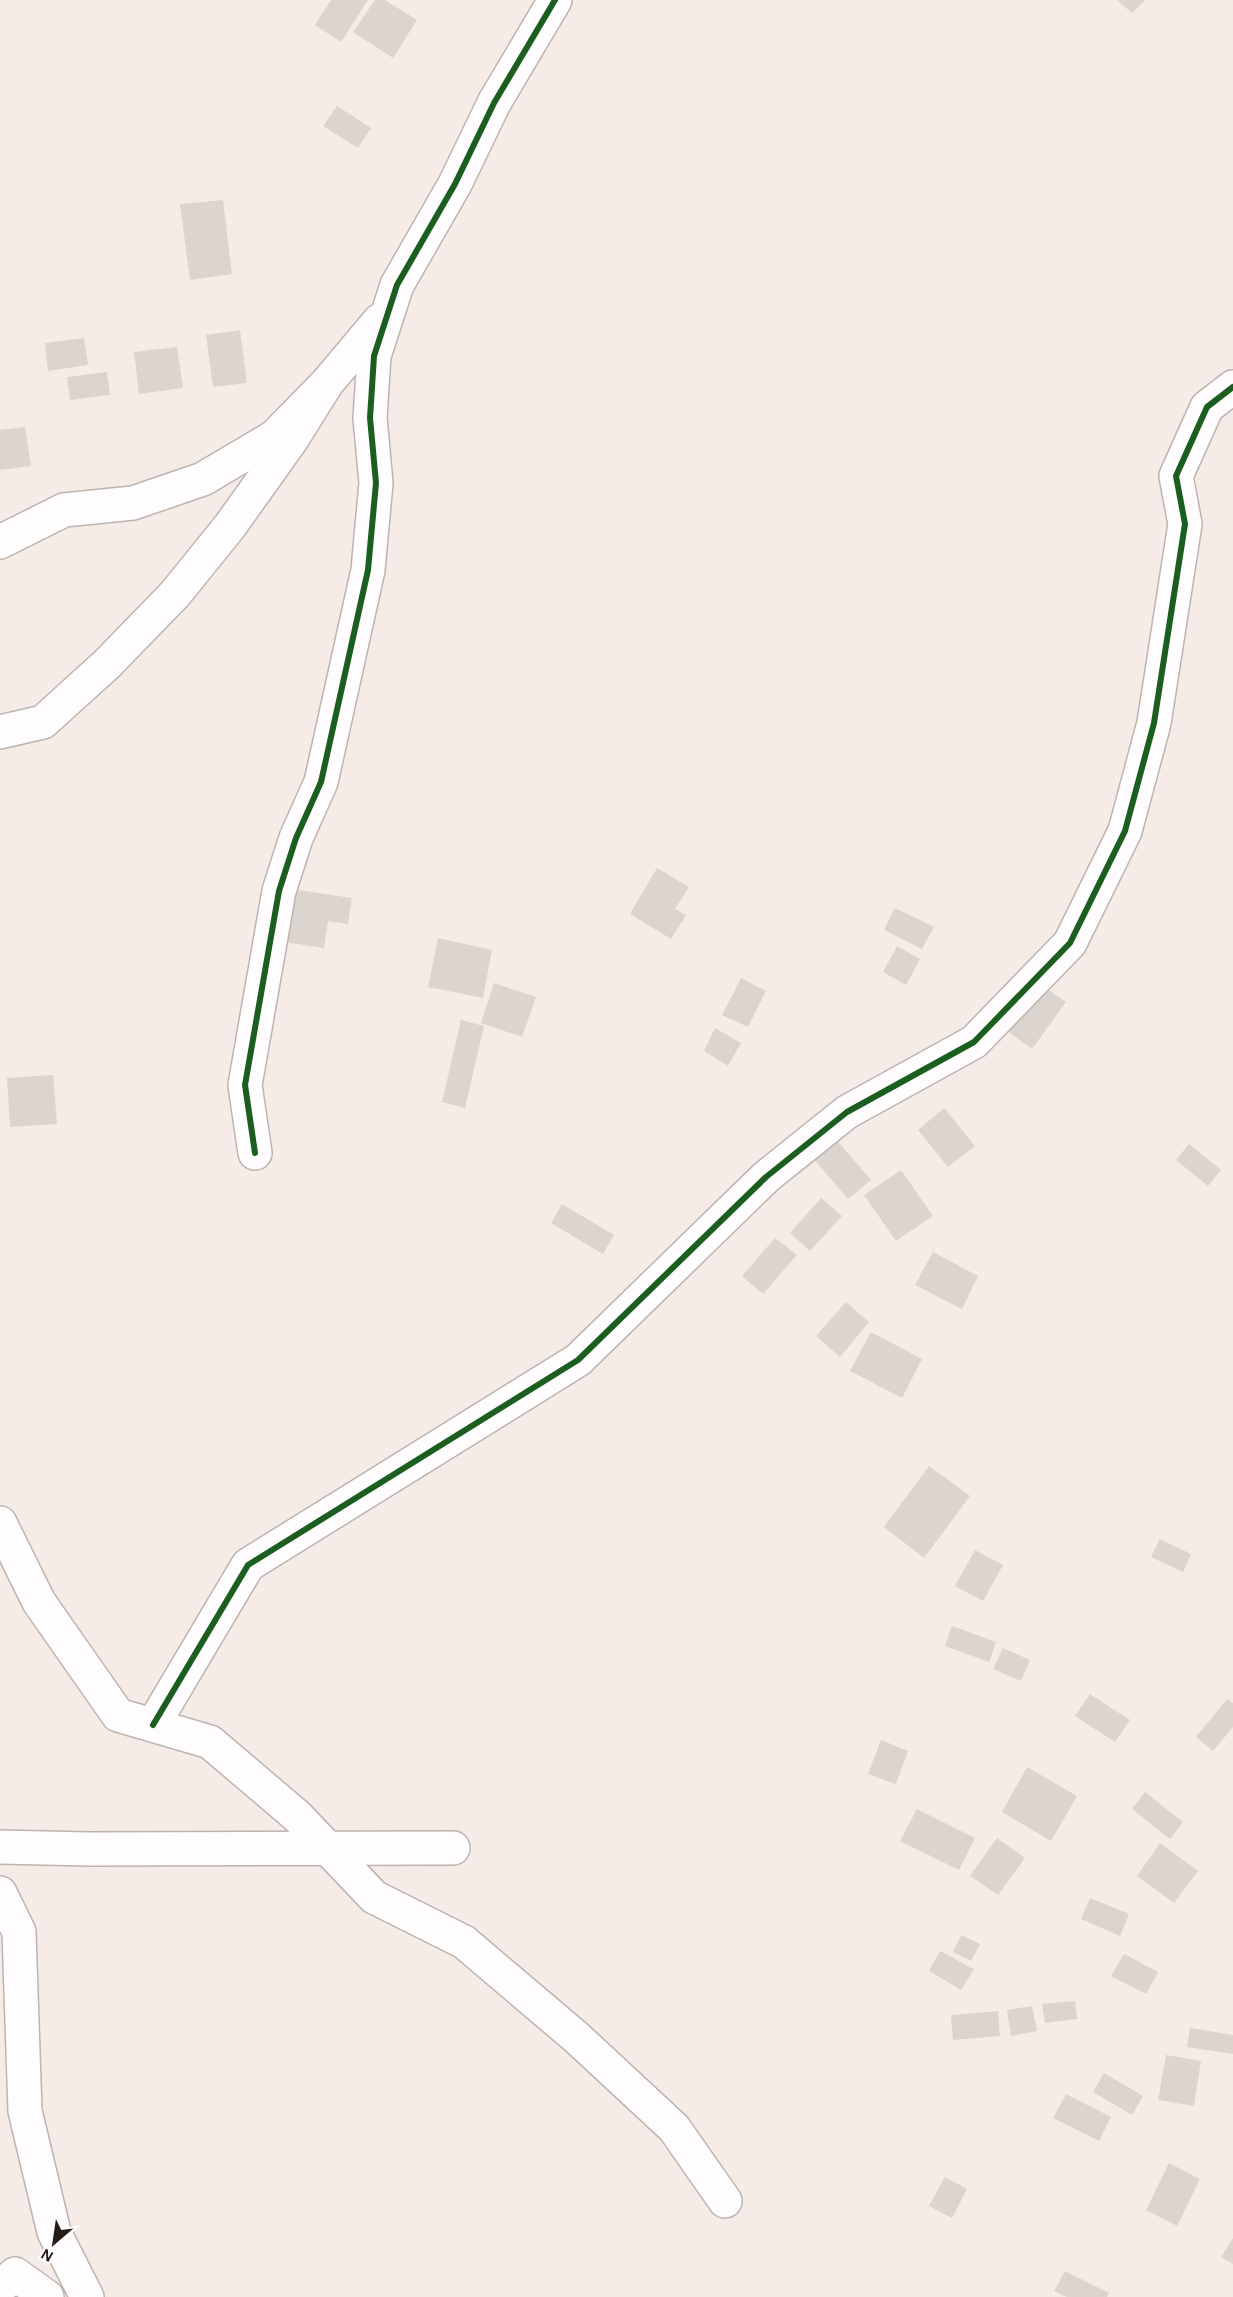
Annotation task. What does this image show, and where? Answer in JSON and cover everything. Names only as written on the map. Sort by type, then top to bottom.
[{"type":"street","points":[[255,1153],[245,1085],[279,891],[296,838],[321,782],[368,570],[376,483],[370,418],[374,356],[397,285],[455,184],[494,104],[555,0]]},
{"type":"street","points":[[0,542],[64,510],[134,503],[203,479],[274,437],[327,383],[390,308]]},
{"type":"street","points":[[0,732],[43,722],[107,664],[175,594],[230,526],[292,439],[327,383]]},
{"type":"street","points":[[153,1725],[248,1566],[578,1360],[766,1177],[847,1112],[974,1042],[1070,943],[1125,831],[1154,723],[1185,524],[1176,476],[1207,407],[1233,387]]},
{"type":"street","points":[[0,1522],[39,1602],[118,1715],[210,1742],[297,1816],[374,1897],[464,1942],[576,2037],[674,2128],[725,2201]]},
{"type":"street","points":[[0,1847],[453,1848]]},
{"type":"street","points":[[0,1893],[19,1932],[25,2111],[54,2232],[87,2297]]},
{"type":"street","points":[[5,2274],[47,2297]]},
{"type":"building","points":[[331,0],[368,0],[341,42],[315,25]]},
{"type":"building","points":[[375,0],[385,0],[417,20],[393,58],[353,32]]},
{"type":"building","points":[[1117,0],[1145,0],[1132,13]]},
{"type":"building","points":[[337,106],[371,128],[358,148],[323,126]]},
{"type":"building","points":[[223,200],[232,274],[190,280],[180,204]]},
{"type":"building","points":[[240,330],[247,383],[213,387],[206,335]]},
{"type":"building","points":[[84,338],[88,365],[48,371],[45,343]]},
{"type":"building","points":[[177,347],[183,388],[139,394],[134,352]]},
{"type":"building","points":[[107,372],[110,395],[70,400],[67,377]]},
{"type":"building","points":[[25,427],[31,466],[0,470],[0,430]]},
{"type":"building","points":[[657,868],[689,887],[675,909],[686,915],[671,939],[630,914]]},
{"type":"building","points":[[291,889],[352,898],[348,924],[328,921],[324,948],[284,942]]},
{"type":"building","points":[[895,908],[934,927],[922,949],[884,930]]},
{"type":"building","points":[[438,938],[492,950],[483,998],[428,987]]},
{"type":"building","points":[[897,946],[920,959],[906,985],[883,972]]},
{"type":"building","points":[[741,978],[766,991],[748,1027],[722,1015]]},
{"type":"building","points":[[494,983],[536,997],[522,1037],[481,1023]]},
{"type":"building","points":[[1043,986],[1066,1002],[1032,1049],[1009,1032]]},
{"type":"building","points":[[461,1020],[484,1026],[465,1108],[442,1102]]},
{"type":"building","points":[[715,1028],[741,1043],[728,1066],[704,1051]]},
{"type":"building","points":[[53,1075],[57,1124],[10,1127],[7,1078]]},
{"type":"building","points":[[944,1108],[975,1146],[948,1167],[918,1130]]},
{"type":"building","points":[[834,1137],[871,1180],[848,1199],[811,1156]]},
{"type":"building","points":[[1189,1144],[1221,1170],[1208,1186],[1176,1160]]},
{"type":"building","points":[[901,1170],[933,1216],[896,1241],[864,1195]]},
{"type":"building","points":[[821,1198],[842,1216],[810,1251],[790,1233]]},
{"type":"building","points":[[562,1204],[614,1235],[603,1254],[551,1223]]},
{"type":"building","points":[[775,1238],[797,1255],[763,1294],[742,1276]]},
{"type":"building","points":[[933,1252],[978,1276],[962,1309],[915,1285]]},
{"type":"building","points":[[846,1302],[869,1322],[840,1357],[816,1336]]},
{"type":"building","points":[[871,1332],[922,1359],[902,1398],[850,1371]]},
{"type":"building","points":[[929,1466],[970,1496],[924,1558],[884,1527]]},
{"type":"building","points":[[1160,1539],[1191,1554],[1183,1572],[1151,1557]]},
{"type":"building","points":[[975,1550],[1003,1565],[983,1601],[955,1586]]},
{"type":"building","points":[[952,1626],[996,1642],[989,1662],[945,1646]]},
{"type":"building","points":[[1003,1648],[1030,1660],[1021,1681],[993,1669]]},
{"type":"building","points":[[1090,1694],[1130,1720],[1115,1742],[1075,1716]]},
{"type":"building","points":[[1227,1699],[1233,1703],[1233,1727],[1213,1751],[1196,1737]]},
{"type":"building","points":[[881,1740],[908,1751],[896,1784],[868,1774]]},
{"type":"building","points":[[1027,1767],[1077,1796],[1051,1841],[1002,1812]]},
{"type":"building","points":[[1145,1792],[1183,1822],[1170,1839],[1132,1809]]},
{"type":"building","points":[[917,1809],[975,1838],[959,1870],[900,1841]]},
{"type":"building","points":[[997,1838],[1025,1858],[998,1895],[970,1876]]},
{"type":"building","points":[[1160,1843],[1198,1871],[1174,1903],[1137,1876]]},
{"type":"building","points":[[1090,1898],[1129,1914],[1120,1936],[1081,1919]]},
{"type":"building","points":[[961,1935],[980,1944],[971,1961],[953,1952]]},
{"type":"building","points":[[940,1951],[974,1969],[961,1990],[929,1971]]},
{"type":"building","points":[[1124,1954],[1158,1972],[1146,1994],[1111,1976]]},
{"type":"building","points":[[1075,2001],[1077,2019],[1045,2023],[1042,2004]]},
{"type":"building","points":[[1032,2006],[1037,2031],[1011,2036],[1007,2010]]},
{"type":"building","points":[[998,2011],[1000,2036],[953,2040],[951,2015]]},
{"type":"building","points":[[1190,2028],[1233,2035],[1233,2054],[1187,2047]]},
{"type":"building","points":[[1166,2055],[1201,2061],[1194,2106],[1158,2100]]},
{"type":"building","points":[[1104,2073],[1143,2096],[1132,2115],[1093,2092]]},
{"type":"building","points":[[1066,2094],[1111,2117],[1099,2141],[1053,2118]]},
{"type":"building","points":[[1169,2163],[1200,2179],[1177,2226],[1146,2210]]},
{"type":"building","points":[[945,2177],[967,2189],[952,2218],[929,2206]]},
{"type":"building","points":[[1233,2238],[1233,2264],[1221,2257]]},
{"type":"building","points":[[1065,2271],[1109,2293],[1107,2297],[1067,2297],[1054,2291]]},
{"type":"cycle path","points":[[255,1153],[245,1085],[279,891],[296,838],[321,782],[368,570],[376,483],[370,418],[374,356],[397,285],[455,184],[494,103],[555,0]]},
{"type":"cycle path","points":[[153,1725],[248,1565],[578,1360],[766,1177],[847,1112],[974,1042],[1070,943],[1125,831],[1154,723],[1185,524],[1176,476],[1207,407],[1233,387]]}]
